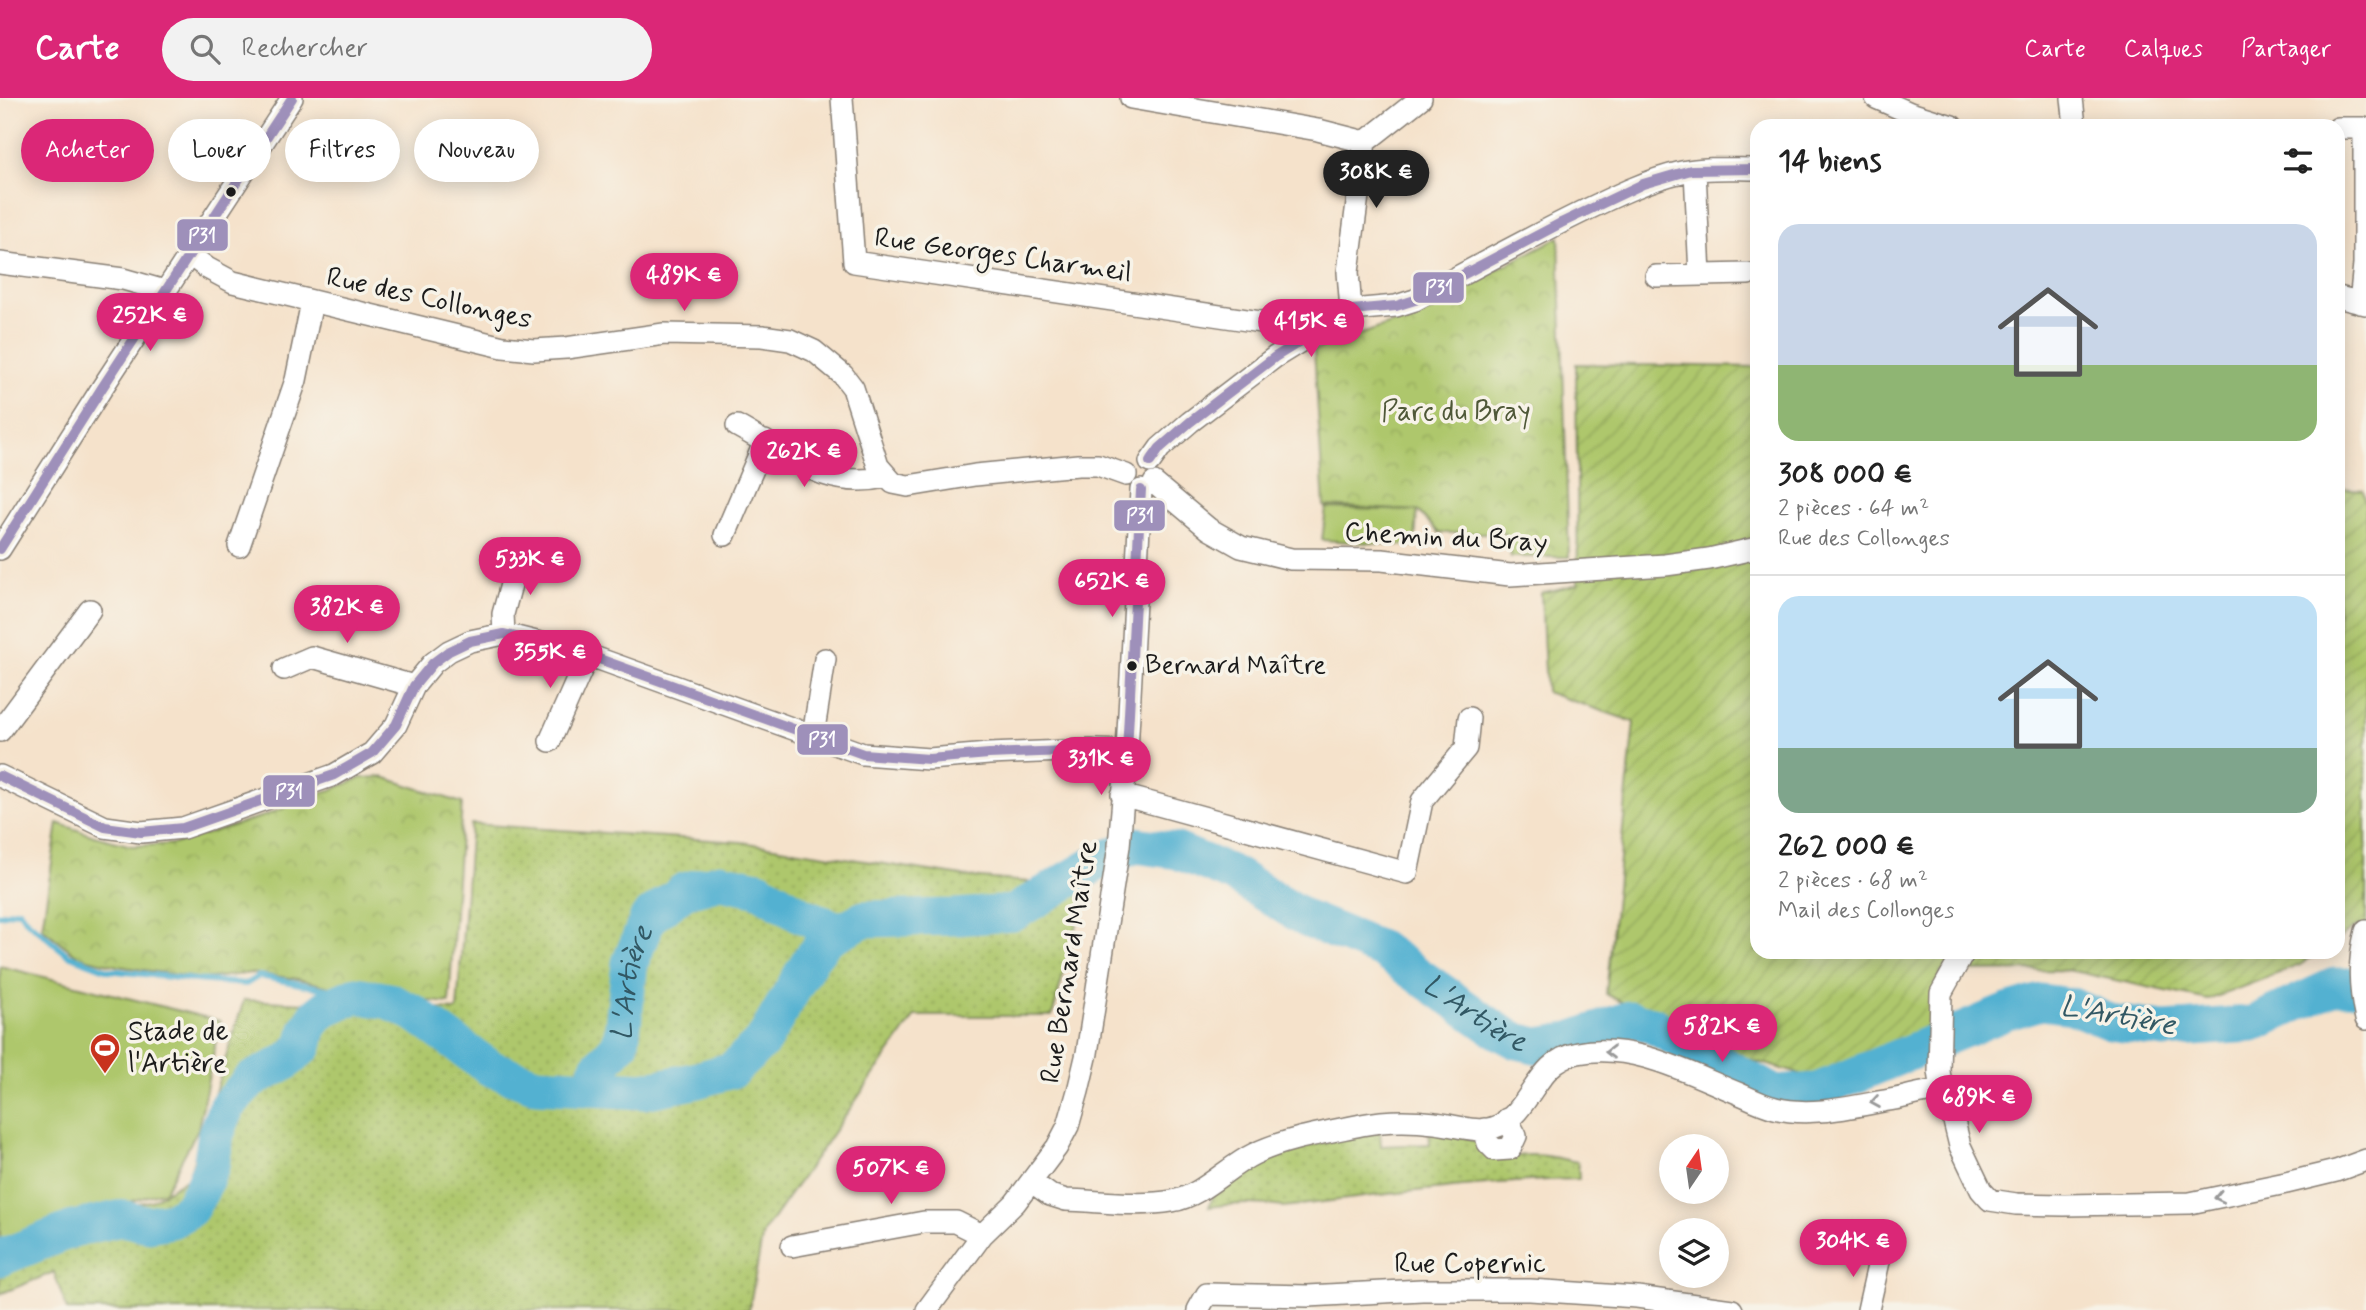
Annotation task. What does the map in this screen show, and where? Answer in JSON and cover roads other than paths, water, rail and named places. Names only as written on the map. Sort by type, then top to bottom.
[{"type":"street","points":[[0,549],[292,98]]},
{"type":"street","name":"Rue Georges Charmeil","points":[[842,98],[854,262],[1281,325],[1299,342]]},
{"type":"street","points":[[1131,98],[1318,130],[1364,142]]},
{"type":"street","points":[[1351,310],[1348,272],[1364,142],[1421,98]]},
{"type":"street","points":[[1875,98],[1929,119]]},
{"type":"street","points":[[2072,98],[2074,119]]},
{"type":"street","points":[[2345,128],[2365,128],[2363,303],[2345,299]]},
{"type":"street","points":[[737,426],[806,467],[828,477],[849,481],[887,477],[893,483],[908,486],[975,475],[1098,465],[1143,477],[1160,448],[1190,422],[1275,357],[1351,310],[1395,306],[1415,300],[1612,198],[1659,180],[1695,171],[1750,169]]},
{"type":"street","points":[[1695,171],[1700,275]]},
{"type":"street","name":"Rue des Collonges","points":[[190,255],[233,282],[491,345],[534,350],[566,348],[664,334],[762,335],[790,340],[814,351],[843,375],[853,388],[878,466],[887,477]]},
{"type":"street","points":[[0,263],[123,279],[165,291]]},
{"type":"street","points":[[1656,276],[1748,274]]},
{"type":"street","points":[[239,546],[296,380],[312,302]]},
{"type":"street","points":[[724,535],[765,441]]},
{"type":"street","name":"Chemin du Bray","points":[[1143,477],[1209,529],[1241,547],[1291,559],[1382,560],[1510,575],[1665,565],[1750,549]]},
{"type":"street","name":"Rue Bernard Maître","points":[[927,1310],[982,1235],[1015,1203],[1057,1147],[1068,1126],[1078,1091],[1087,1053],[1117,856],[1127,751],[1143,477]]},
{"type":"street","points":[[504,635],[503,614],[519,555]]},
{"type":"street","points":[[0,731],[90,610]]},
{"type":"street","points":[[0,776],[105,827],[141,832],[183,828],[334,775],[372,753],[396,725],[414,686],[433,663],[449,651],[470,641],[504,635],[589,655],[863,754],[929,759],[1090,750],[1127,751]]},
{"type":"street","points":[[550,741],[589,655]]},
{"type":"street","points":[[284,669],[312,656],[414,686]]},
{"type":"street","points":[[813,736],[825,659]]},
{"type":"street","points":[[1122,795],[1407,873],[1422,801],[1465,748],[1469,718]]},
{"type":"street","points":[[2362,999],[2359,960],[2366,931]]},
{"type":"street","points":[[1960,959],[1941,993],[1938,1020],[1940,1081],[1950,1105],[1960,1146],[1981,1190],[1990,1200],[2016,1204],[2064,1205],[2190,1203],[2336,1171],[2366,1160]]},
{"type":"street","points":[[1032,1182],[1050,1195],[1066,1200],[1173,1201],[1192,1194],[1253,1154],[1276,1145],[1339,1130],[1404,1121],[1484,1129],[1497,1126],[1520,1107],[1545,1070],[1578,1053],[1619,1051],[1660,1062],[1774,1108],[1798,1112],[1899,1098],[1925,1090],[1940,1081]]},
{"type":"street","points":[[792,1246],[923,1222],[956,1222],[982,1235]]},
{"type":"street","points":[[1868,1310],[1880,1257]]},
{"type":"street","name":"Rue Copernic","points":[[1202,1302],[1308,1296],[1421,1300],[1530,1290],[1635,1303],[1732,1310]]},
{"type":"waterway","name":"L'Artière","points":[[0,1258],[73,1229],[122,1218],[148,1224],[172,1220],[190,1209],[211,1166],[216,1134],[227,1106],[251,1080],[286,1062],[304,1046],[308,1029],[316,1016],[326,1008],[356,995],[389,1001],[414,1013],[490,1068],[536,1085],[643,1091],[732,1070],[763,1041],[811,958],[827,938],[864,919],[1013,913],[1097,863],[1135,845],[1177,851],[1233,874],[1306,919],[1382,950],[1495,1029],[1517,1041],[1539,1046],[1568,1041],[1630,1019],[1652,1025],[1775,1094],[1817,1091],[2007,1012],[2041,1002],[2072,1006],[2110,1022],[2164,1030],[2252,1024],[2334,986],[2366,986]]},
{"type":"waterway","name":"L'Artière","points":[[589,1087],[599,1067],[621,1043],[630,963],[648,918],[684,891],[720,881],[759,889],[802,915],[840,931]]},
{"type":"waterway","name":"L'Artière","points":[[0,915],[19,910],[26,920],[68,955],[108,970],[246,984],[259,976],[356,995]]},
{"type":"place","name":"Bernard Maître","points":[[1132,666]]},
{"type":"place","name":"Stade de l'Artière","points":[[105,1075]]},
{"type":"park label","name":"Parc du Bray","points":[[1456,412]]}]
